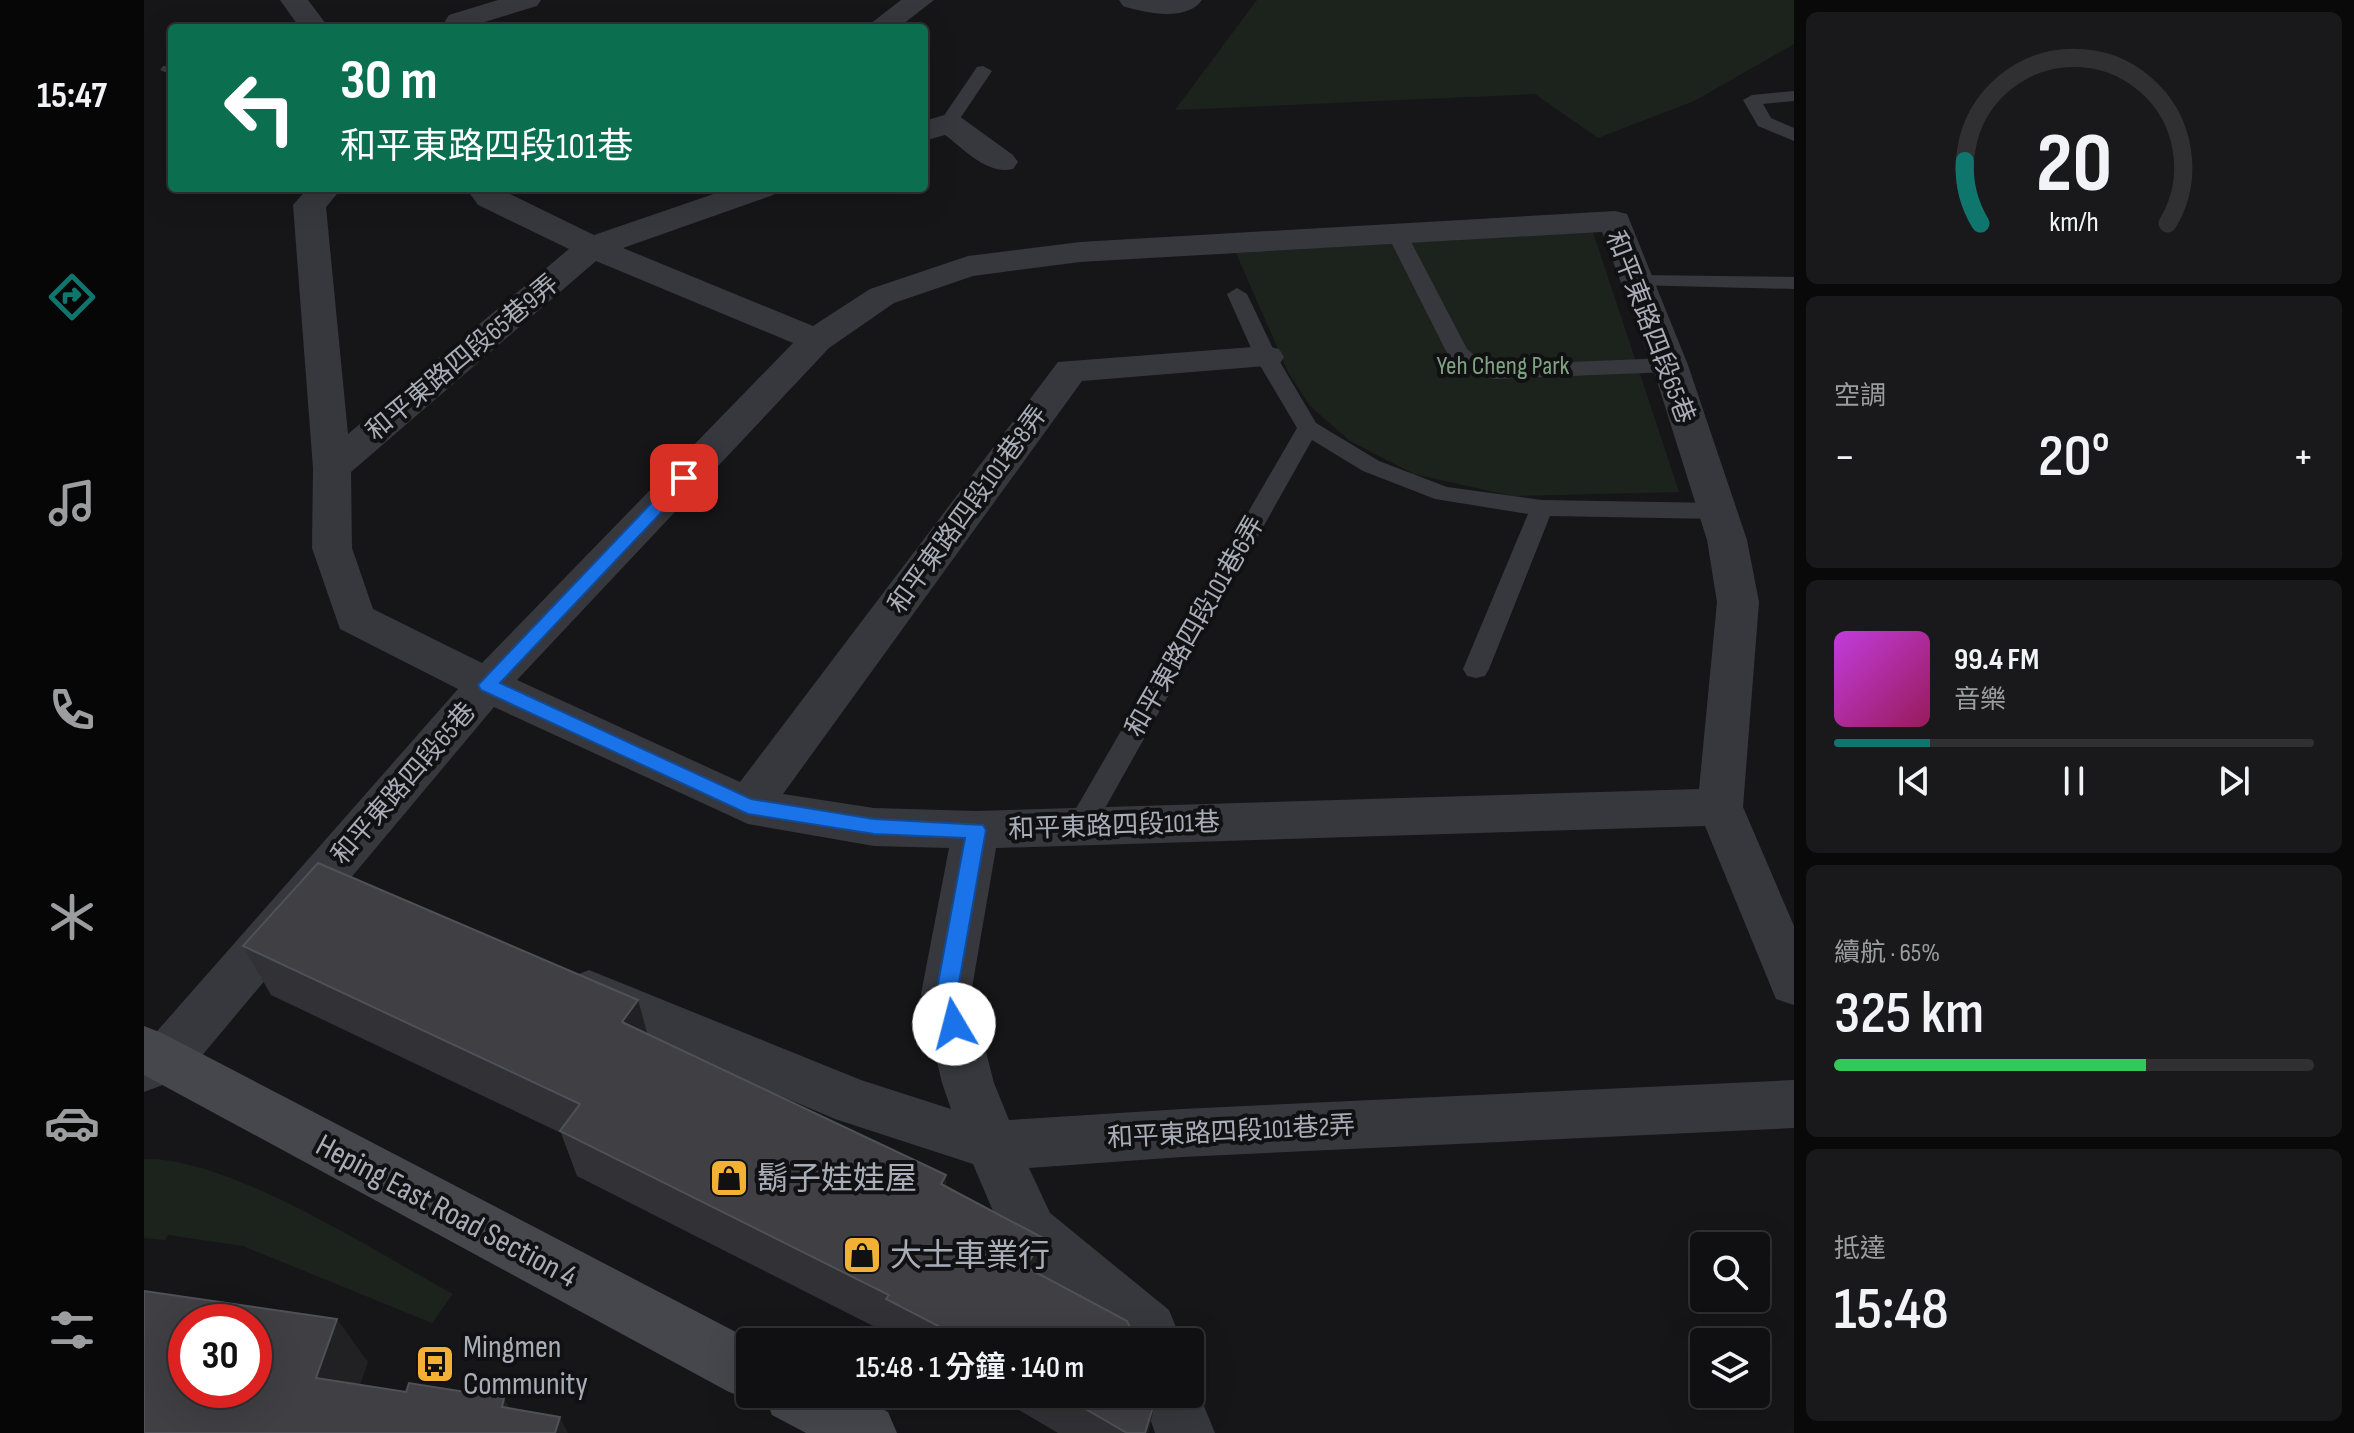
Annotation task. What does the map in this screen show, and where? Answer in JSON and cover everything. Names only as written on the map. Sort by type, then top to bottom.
[{"type":"main road","name":"Heping East Road Section 4","points":[[151,1060],[736,1364]]},
{"type":"main road","points":[[820,1408],[867,1433]]},
{"type":"street","points":[[294,0],[312,24]]},
{"type":"street","points":[[458,24],[527,0]]},
{"type":"street","points":[[869,0],[871,24]]},
{"type":"street","points":[[885,24],[920,0]]},
{"type":"street","points":[[1133,0],[1149,6],[1176,5],[1188,0]]},
{"type":"street","points":[[936,127],[1002,162]]},
{"type":"street","name":"和平東路四段65巷9弄","points":[[322,192],[309,205],[332,468],[332,548],[355,618],[487,685]]},
{"type":"street","points":[[485,192],[489,198],[592,247],[816,340]]},
{"type":"street","points":[[592,247],[750,192]]},
{"type":"street","name":"和平東路四段65巷","points":[[151,1060],[342,889],[487,685],[816,340],[882,296],[968,266],[1080,252],[1615,221],[1670,365],[1727,540],[1738,602],[1720,807],[1794,984]]},
{"type":"street","name":"和平東路四段65巷9弄","points":[[332,468],[592,247]]},
{"type":"street","name":"和平東路四段101巷8弄","points":[[748,806],[1071,370],[1266,357]]},
{"type":"street","name":"和平東路四段101巷","points":[[487,685],[748,806],[874,827],[976,830],[1720,807]]},
{"type":"street","points":[[976,830],[946,994],[968,1083],[1030,1232],[1147,1328]]},
{"type":"street","points":[[551,976],[854,1102],[992,1146]]},
{"type":"street","name":"和平東路四段101巷2弄","points":[[992,1146],[1182,1133],[1794,1104]]},
{"type":"street","points":[[1176,1408],[1185,1433]]},
{"type":"lane","points":[[936,127],[983,71]]},
{"type":"lane","points":[[1794,96],[1752,100],[1764,122],[1794,135]]},
{"type":"lane","points":[[1397,234],[1458,353],[1472,365],[1494,372],[1670,365]]},
{"type":"lane","points":[[1639,281],[1794,283]]},
{"type":"lane","points":[[1237,294],[1266,357],[1308,428],[1371,466],[1443,494],[1542,508],[1717,511]]},
{"type":"lane","name":"和平東路四段101巷6弄","points":[[1081,825],[1308,428]]},
{"type":"lane","points":[[1476,669],[1542,508]]},
{"type":"green space","points":[[1257,0],[1794,0],[1794,44],[1694,101],[1598,138],[1535,94],[1175,110]]},
{"type":"green space","name":"Yeh Cheng Park","points":[[1593,232],[1679,492],[1512,496],[1414,474],[1350,441],[1310,406],[1288,372],[1236,253]]},
{"type":"green space","points":[[144,1159],[178,1162],[259,1190],[344,1232],[453,1294],[432,1323],[243,1246],[168,1235],[165,1240],[144,1238]]},
{"type":"building","points":[[318,863],[638,1000],[622,1022],[946,1175],[941,1184],[1043,1238],[1026,1267],[1127,1321],[1130,1328],[942,1328],[886,1299],[889,1295],[560,1131],[580,1104],[243,946]]},
{"type":"building","points":[[144,1291],[234,1304],[168,1304],[168,1408],[272,1408],[272,1310],[337,1319],[316,1378],[406,1392],[409,1383],[504,1398],[502,1407],[560,1417],[555,1433],[144,1433]]},
{"type":"building","points":[[1084,1408],[1153,1408],[1145,1433],[1127,1433]]},
{"type":"place","name":"鬍子娃娃屋","points":[[729,1178]]},
{"type":"place","name":"大士車業行","points":[[862,1255]]},
{"type":"place","name":"Mingmen Community","points":[[435,1364]]},
{"type":"route","points":[[684,478],[487,685],[748,806],[874,827],[976,830],[946,994],[954,1024]]}]
